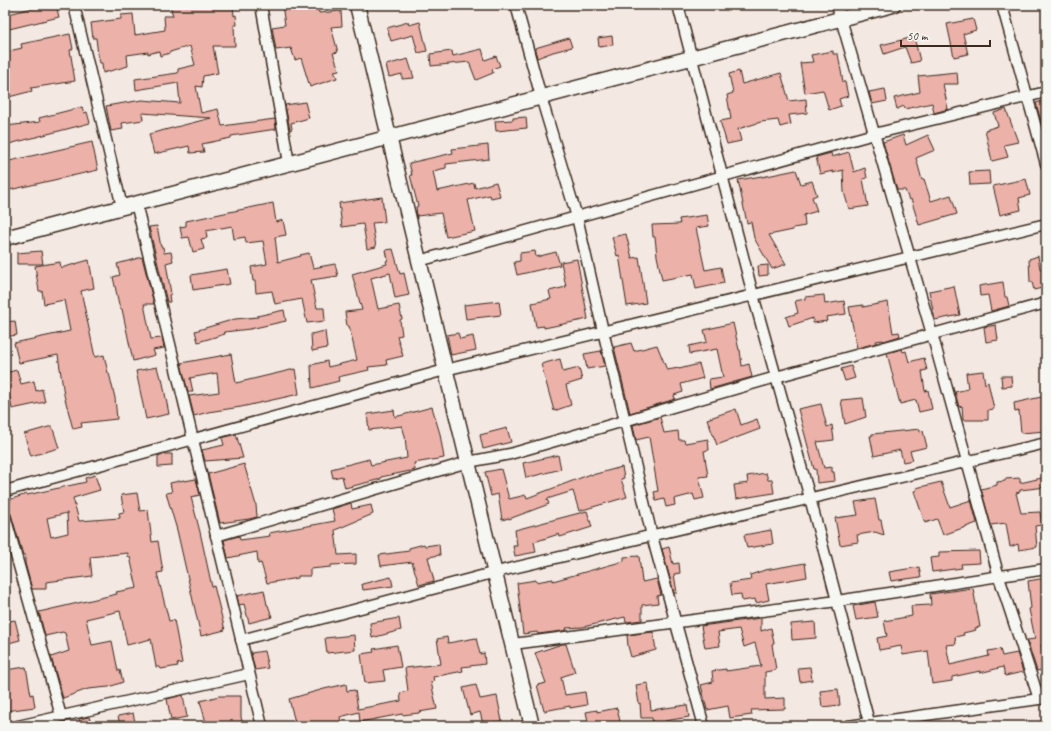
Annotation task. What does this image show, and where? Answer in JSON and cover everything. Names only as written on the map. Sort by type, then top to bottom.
[{"type":"street","points":[[74,5],[193,439],[262,726]]},
{"type":"street","points":[[261,5],[289,163]]},
{"type":"street","points":[[356,5],[496,572],[532,726]]},
{"type":"street","points":[[516,5],[541,97],[577,217],[652,536],[704,726]]},
{"type":"street","points":[[678,5],[753,295],[810,498],[870,724]]},
{"type":"street","points":[[837,5],[932,334],[999,577],[1042,698],[848,726]]},
{"type":"street","points":[[5,238],[893,5]]},
{"type":"street","points":[[1002,5],[1046,164]]},
{"type":"street","points":[[419,261],[874,134],[1046,92]]},
{"type":"street","points":[[5,491],[445,370],[1046,224]]},
{"type":"street","points":[[216,536],[468,462],[510,454],[776,377],[1046,303]]},
{"type":"street","points":[[241,640],[496,572],[1046,443]]},
{"type":"street","points":[[5,516],[61,716]]},
{"type":"street","points":[[513,644],[837,602],[1046,569]]},
{"type":"street","points":[[18,726],[249,674]]},
{"type":"building","points":[[44,5],[56,5],[59,17],[5,30],[5,15]]},
{"type":"building","points":[[170,5],[233,5],[237,25],[234,25],[235,46],[213,46],[218,73],[203,76],[202,87],[196,86],[201,113],[218,109],[222,126],[275,119],[276,129],[231,136],[231,138],[202,144],[204,152],[190,153],[189,146],[154,154],[149,134],[211,118],[142,113],[143,120],[122,123],[123,129],[111,131],[106,106],[142,100],[180,103],[178,83],[136,90],[135,79],[178,73],[178,69],[195,65],[190,46],[160,56],[159,51],[148,54],[148,52],[127,55],[128,66],[103,73],[102,63],[100,63],[98,55],[96,38],[93,38],[91,23],[121,19],[121,15],[133,14],[135,35],[165,30],[164,16],[173,16]]},
{"type":"building","points":[[282,5],[318,5],[319,13],[341,11],[342,26],[331,27],[338,52],[333,53],[339,70],[334,71],[337,78],[310,87],[301,58],[295,60],[291,48],[276,50],[272,27],[285,25]]},
{"type":"building","points":[[973,19],[976,30],[963,34],[968,54],[954,57],[947,24]]},
{"type":"building","points":[[408,22],[409,25],[420,22],[427,51],[418,53],[413,35],[391,41],[387,28]]},
{"type":"building","points":[[70,34],[73,49],[70,50],[75,81],[31,88],[32,91],[5,98],[5,52],[22,48],[21,44]]},
{"type":"building","points":[[612,36],[613,45],[599,47],[598,38]]},
{"type":"building","points":[[914,37],[920,61],[911,63],[905,47],[884,54],[881,45]]},
{"type":"building","points":[[569,38],[572,47],[537,58],[535,48]]},
{"type":"building","points":[[482,49],[485,60],[496,56],[500,66],[492,69],[493,73],[476,80],[469,62],[431,66],[430,54],[452,51],[453,56]]},
{"type":"building","points":[[833,51],[833,54],[838,54],[843,82],[845,82],[848,96],[839,99],[841,106],[829,110],[823,90],[805,93],[800,63],[813,62],[811,55]]},
{"type":"building","points":[[408,59],[414,78],[402,79],[402,74],[389,77],[386,65]]},
{"type":"building","points":[[739,71],[742,84],[781,73],[789,101],[806,99],[807,113],[789,115],[791,124],[780,127],[778,120],[761,122],[738,129],[741,141],[727,144],[720,121],[731,119],[727,95],[733,93],[729,74]]},
{"type":"building","points":[[957,72],[958,84],[943,84],[948,109],[934,113],[932,103],[905,109],[904,106],[897,109],[894,98],[920,92],[918,76]]},
{"type":"building","points":[[885,89],[887,101],[872,104],[869,92]]},
{"type":"building","points":[[1046,100],[1046,128],[1043,128],[1036,103]]},
{"type":"building","points":[[305,102],[309,118],[291,123],[292,129],[290,130],[285,105]]},
{"type":"building","points":[[82,107],[84,113],[87,112],[90,123],[9,144],[6,126],[40,122],[39,118]]},
{"type":"building","points":[[1006,109],[1018,142],[1004,145],[1008,157],[992,161],[985,130],[998,126],[994,113]]},
{"type":"building","points":[[526,117],[527,128],[496,131],[495,121],[513,120],[513,118]]},
{"type":"building","points":[[903,135],[906,145],[928,135],[935,150],[916,158],[922,180],[924,179],[931,201],[951,195],[957,214],[919,225],[911,199],[909,200],[905,190],[897,190],[883,142]]},
{"type":"building","points":[[92,142],[98,170],[5,191],[5,162]]},
{"type":"building","points":[[488,145],[489,159],[446,164],[446,168],[433,171],[437,191],[474,183],[475,188],[496,182],[500,196],[491,198],[490,195],[468,200],[475,231],[446,237],[441,213],[417,216],[416,207],[418,206],[410,175],[412,175],[409,163],[453,153],[452,149]]},
{"type":"building","points":[[849,152],[854,172],[865,168],[867,178],[863,179],[868,206],[849,209],[844,192],[843,170],[833,173],[833,171],[820,174],[816,157],[831,153],[832,157]]},
{"type":"building","points":[[796,170],[801,184],[812,181],[817,195],[812,197],[817,211],[804,215],[805,226],[769,235],[786,264],[772,269],[754,238],[751,222],[747,223],[738,180]]},
{"type":"building","points":[[989,171],[990,184],[970,185],[969,172]]},
{"type":"building","points":[[1026,179],[1030,195],[1019,198],[1021,210],[1000,215],[993,186]]},
{"type":"building","points":[[382,197],[385,222],[372,223],[376,247],[367,249],[363,224],[342,227],[339,203]]},
{"type":"building","points":[[273,203],[276,222],[283,220],[286,235],[275,237],[278,262],[309,253],[313,268],[335,264],[338,276],[311,280],[317,308],[324,308],[325,321],[307,323],[302,299],[275,304],[272,291],[256,293],[255,281],[253,281],[251,267],[267,264],[263,241],[246,243],[245,237],[234,239],[232,226],[206,231],[207,238],[201,239],[204,249],[193,252],[189,237],[182,238],[180,227],[186,226],[186,221]]},
{"type":"building","points":[[707,215],[709,226],[696,228],[705,270],[721,267],[724,283],[696,289],[693,274],[662,280],[652,225],[680,224],[679,219]]},
{"type":"building","points":[[157,226],[161,247],[163,247],[164,253],[171,252],[173,261],[166,263],[171,294],[169,295],[170,302],[167,302],[149,227]]},
{"type":"building","points":[[626,234],[632,258],[639,257],[646,303],[627,306],[619,255],[617,256],[612,237]]},
{"type":"building","points":[[393,249],[400,274],[404,273],[409,295],[395,298],[390,273],[371,278],[378,309],[399,305],[402,319],[400,320],[402,335],[397,336],[403,356],[386,360],[387,365],[368,367],[369,370],[338,377],[339,381],[312,388],[311,365],[327,361],[328,367],[357,360],[349,326],[347,326],[345,312],[362,310],[352,274],[387,264],[386,261],[388,260],[386,250]]},
{"type":"building","points":[[41,251],[43,264],[17,264],[17,253]]},
{"type":"building","points":[[535,251],[536,257],[556,252],[560,265],[517,275],[514,262],[520,261],[520,253]]},
{"type":"building","points":[[1038,256],[1040,269],[1046,267],[1046,287],[1034,290],[1032,282],[1030,282],[1029,259]]},
{"type":"building","points":[[142,257],[154,304],[144,304],[151,339],[162,338],[164,348],[153,350],[155,355],[133,361],[122,309],[120,309],[113,277],[120,275],[117,264]]},
{"type":"building","points":[[577,259],[588,319],[544,328],[544,326],[536,327],[532,303],[551,299],[549,291],[566,287],[561,262]]},
{"type":"building","points":[[89,260],[94,288],[81,291],[95,357],[104,355],[115,398],[117,419],[81,423],[82,427],[73,429],[64,395],[58,355],[19,363],[14,343],[70,331],[64,300],[44,304],[42,291],[39,291],[35,266],[60,262],[61,268]]},
{"type":"building","points":[[768,265],[768,275],[759,276],[758,266]]},
{"type":"building","points":[[227,269],[230,284],[193,290],[191,275]]},
{"type":"building","points":[[1003,282],[1005,297],[1007,297],[1009,306],[991,311],[988,295],[980,296],[979,286]]},
{"type":"building","points":[[954,286],[960,315],[935,320],[929,291]]},
{"type":"building","points":[[824,295],[825,304],[844,301],[846,314],[826,317],[827,321],[813,323],[813,318],[789,326],[786,317],[798,313],[795,301],[805,299],[805,297]]},
{"type":"building","points":[[499,301],[501,315],[466,319],[464,305]]},
{"type":"building","points":[[888,302],[893,333],[899,332],[900,336],[884,341],[876,341],[877,343],[857,348],[849,307],[863,305],[863,307]]},
{"type":"building","points":[[284,310],[286,321],[250,329],[224,332],[225,334],[198,342],[195,331],[235,319],[258,317],[257,316]]},
{"type":"building","points":[[15,321],[17,335],[5,337],[5,322]]},
{"type":"building","points":[[733,323],[740,350],[742,366],[749,364],[752,377],[710,389],[709,379],[723,377],[717,349],[690,354],[689,346],[707,342],[704,330]]},
{"type":"building","points":[[996,325],[998,340],[986,342],[984,327]]},
{"type":"building","points":[[325,331],[327,348],[312,351],[311,334]]},
{"type":"building","points":[[458,333],[460,339],[473,336],[476,350],[451,355],[447,335]]},
{"type":"building","points":[[631,343],[634,351],[657,345],[667,370],[679,369],[699,364],[703,378],[681,384],[683,392],[674,395],[675,399],[630,413],[614,347]]},
{"type":"building","points":[[902,349],[903,352],[906,351],[909,362],[924,358],[927,370],[922,371],[925,391],[928,390],[932,409],[919,412],[916,400],[900,404],[887,353]]},
{"type":"building","points":[[601,351],[605,366],[587,369],[584,354]]},
{"type":"building","points":[[231,354],[236,383],[295,369],[299,394],[194,416],[189,396],[219,392],[217,373],[190,378],[193,392],[188,392],[181,363]]},
{"type":"building","points":[[560,359],[563,372],[579,368],[582,380],[566,385],[571,405],[554,411],[541,364]]},
{"type":"building","points":[[851,366],[855,378],[845,381],[841,369]]},
{"type":"building","points":[[157,367],[160,378],[162,378],[169,414],[146,419],[136,371]]},
{"type":"building","points":[[17,370],[21,384],[34,381],[36,391],[42,389],[45,402],[12,409],[5,373]]},
{"type":"building","points":[[983,371],[985,384],[988,382],[994,409],[988,410],[988,420],[963,420],[962,406],[959,407],[955,392],[968,389],[966,373]]},
{"type":"building","points":[[1001,376],[1011,376],[1012,386],[1002,387]]},
{"type":"building","points":[[1046,396],[1046,431],[1021,433],[1019,411],[1015,412],[1014,403]]},
{"type":"building","points":[[863,398],[866,417],[845,424],[841,400]]},
{"type":"building","points":[[821,404],[827,427],[832,425],[834,440],[817,442],[824,468],[832,467],[835,481],[817,483],[816,469],[814,469],[798,409]]},
{"type":"building","points":[[432,407],[440,434],[444,458],[414,463],[415,470],[381,477],[381,479],[345,488],[342,476],[333,478],[331,469],[369,459],[371,465],[407,458],[405,436],[402,426],[369,430],[367,414],[394,410],[395,417]]},
{"type":"building","points":[[736,409],[741,425],[757,419],[760,429],[717,445],[707,419]]},
{"type":"building","points":[[660,417],[664,433],[678,431],[679,440],[684,440],[685,443],[708,439],[709,450],[704,451],[708,476],[699,477],[704,498],[695,500],[693,494],[674,499],[675,505],[666,507],[664,499],[656,501],[654,492],[658,491],[649,437],[636,440],[633,425]]},
{"type":"building","points":[[52,426],[59,448],[31,456],[24,434]]},
{"type":"building","points":[[507,428],[511,442],[483,449],[480,435]]},
{"type":"building","points":[[920,429],[920,432],[923,431],[927,447],[910,451],[913,460],[903,462],[900,450],[874,456],[870,436],[872,436],[872,434]]},
{"type":"building","points":[[236,434],[243,458],[205,461],[202,450],[224,445],[222,438]]},
{"type":"building","points":[[163,454],[172,454],[172,466],[158,467],[158,456]]},
{"type":"building","points":[[558,455],[561,469],[526,478],[523,463]]},
{"type":"building","points":[[244,464],[256,505],[257,517],[220,523],[208,474]]},
{"type":"building","points":[[622,467],[624,478],[621,479],[627,497],[579,511],[573,491],[547,499],[549,504],[509,519],[502,520],[498,494],[491,496],[485,472],[501,469],[509,499],[526,495],[527,498],[591,474]]},
{"type":"building","points":[[766,473],[768,480],[772,480],[774,493],[736,499],[734,485],[748,483],[747,476]]},
{"type":"building","points":[[95,475],[100,490],[73,498],[79,521],[120,518],[119,513],[124,512],[121,495],[137,493],[140,511],[148,510],[152,542],[158,541],[163,572],[157,573],[169,621],[174,620],[182,663],[177,664],[178,666],[161,669],[160,667],[156,667],[151,639],[127,645],[120,611],[86,619],[92,645],[112,641],[118,671],[120,670],[123,682],[109,687],[88,689],[63,698],[51,657],[69,651],[65,633],[63,632],[45,636],[39,612],[137,588],[130,557],[128,557],[128,553],[90,557],[92,576],[46,582],[46,589],[32,589],[25,563],[25,554],[23,555],[11,514],[7,510],[5,501],[27,494],[86,482],[85,478]],"holes":[[[67,513],[68,533],[51,537],[47,518]]]},
{"type":"building","points":[[1046,477],[1046,487],[1020,490],[1020,492],[1016,493],[1021,513],[1040,512],[1042,525],[1035,526],[1037,547],[1019,550],[1018,544],[1010,547],[1006,523],[991,525],[981,489],[997,485],[997,482],[1005,481],[1005,479],[1020,478],[1020,483]]},
{"type":"building","points":[[196,479],[200,495],[191,497],[212,587],[214,586],[225,630],[201,636],[177,530],[166,493],[172,492],[170,483]]},
{"type":"building","points":[[941,482],[950,507],[971,500],[977,523],[943,535],[937,519],[925,523],[914,491],[917,490],[916,488]]},
{"type":"building","points":[[875,499],[879,520],[881,520],[884,535],[875,532],[857,535],[858,542],[840,545],[835,518],[858,515],[855,502]]},
{"type":"building","points":[[351,503],[352,509],[371,505],[373,514],[335,530],[338,555],[356,554],[356,564],[331,565],[331,567],[310,569],[310,576],[298,576],[298,578],[267,583],[261,563],[258,564],[257,552],[228,558],[224,540],[239,536],[240,540],[270,536],[269,533],[335,521],[332,509]]},
{"type":"building","points":[[587,511],[592,527],[560,537],[559,534],[534,542],[536,552],[515,556],[513,546],[517,546],[515,530]]},
{"type":"building","points":[[771,530],[773,544],[747,548],[744,535]]},
{"type":"building","points":[[424,544],[425,546],[439,544],[440,555],[428,557],[434,581],[419,585],[412,562],[381,566],[379,555],[409,551],[409,548]]},
{"type":"building","points":[[669,547],[673,564],[679,563],[680,573],[674,574],[677,593],[674,593],[662,549]]},
{"type":"building","points":[[979,551],[980,563],[961,564],[962,568],[932,572],[930,558],[939,557],[939,552]]},
{"type":"building","points":[[639,556],[642,582],[657,579],[661,595],[657,596],[658,603],[642,605],[642,620],[626,622],[625,617],[583,627],[566,628],[567,630],[562,631],[523,634],[517,583],[553,579],[553,581],[624,561],[624,557]]},
{"type":"building","points":[[805,563],[807,577],[766,584],[769,600],[756,603],[755,599],[742,601],[741,594],[732,595],[730,583],[751,580],[750,575],[765,570]]},
{"type":"building","points":[[919,567],[921,577],[891,581],[889,572]]},
{"type":"building","points":[[391,577],[393,586],[363,590],[362,584]]},
{"type":"building","points":[[1046,578],[1046,644],[1041,645],[1046,669],[1037,671],[1027,640],[1035,639],[1029,609],[1031,608],[1028,581]]},
{"type":"building","points":[[973,588],[980,627],[975,628],[976,630],[963,633],[964,635],[955,637],[956,644],[946,645],[950,665],[989,656],[988,651],[1000,649],[1002,656],[1017,653],[1023,672],[1005,676],[1003,667],[980,673],[980,671],[952,677],[952,681],[932,684],[928,651],[903,655],[901,646],[879,650],[877,638],[887,636],[884,621],[912,616],[911,606],[931,605],[930,594]]},
{"type":"building","points":[[264,590],[267,605],[272,617],[249,623],[244,604],[239,605],[237,596]]},
{"type":"building","points":[[875,602],[878,617],[856,620],[853,606]]},
{"type":"building","points":[[399,618],[401,630],[372,638],[370,623]]},
{"type":"building","points":[[761,618],[761,631],[771,628],[774,643],[772,644],[776,670],[765,672],[765,699],[785,698],[785,709],[751,710],[752,715],[730,718],[728,706],[707,710],[701,685],[713,682],[712,671],[726,669],[726,671],[761,666],[755,643],[744,647],[739,629],[718,632],[720,646],[705,648],[701,626]]},
{"type":"building","points":[[15,620],[20,640],[5,644],[5,622]]},
{"type":"building","points":[[815,622],[816,638],[792,640],[791,624]]},
{"type":"building","points":[[653,632],[656,650],[631,657],[627,635]]},
{"type":"building","points":[[354,635],[355,650],[327,653],[325,638]]},
{"type":"building","points":[[447,637],[448,643],[476,638],[480,654],[484,653],[485,664],[462,667],[463,671],[433,677],[434,681],[431,682],[437,709],[360,722],[359,712],[340,717],[341,724],[296,726],[289,699],[324,689],[346,684],[347,691],[355,690],[358,709],[401,701],[400,693],[408,691],[405,668],[441,664],[437,639]]},
{"type":"building","points":[[566,644],[575,672],[561,677],[565,695],[585,692],[587,705],[570,708],[570,706],[544,711],[537,685],[546,683],[535,653]]},
{"type":"building","points":[[397,645],[401,667],[383,670],[385,681],[365,683],[361,654],[374,652],[373,649]]},
{"type":"building","points":[[264,651],[268,668],[255,670],[251,653]]},
{"type":"building","points":[[26,667],[31,695],[33,694],[35,707],[5,711],[5,670]]},
{"type":"building","points":[[810,667],[812,680],[800,682],[798,668]]},
{"type":"building","points":[[648,683],[651,710],[687,705],[689,717],[665,721],[666,726],[653,726],[652,718],[641,718],[640,703],[639,704],[636,685]]},
{"type":"building","points":[[476,685],[480,699],[497,696],[502,721],[483,724],[480,712],[470,715],[463,688]]},
{"type":"building","points":[[838,689],[840,705],[822,707],[820,691]]},
{"type":"building","points":[[183,695],[187,717],[171,720],[167,699]]},
{"type":"building","points":[[219,696],[241,696],[241,717],[243,726],[207,726],[200,701]]},
{"type":"building","points":[[617,708],[621,726],[589,726],[586,712],[597,710],[597,712]]},
{"type":"building","points":[[133,713],[136,726],[120,726],[118,716]]},
{"type":"building","points":[[89,717],[92,726],[80,726],[79,719]]}]
